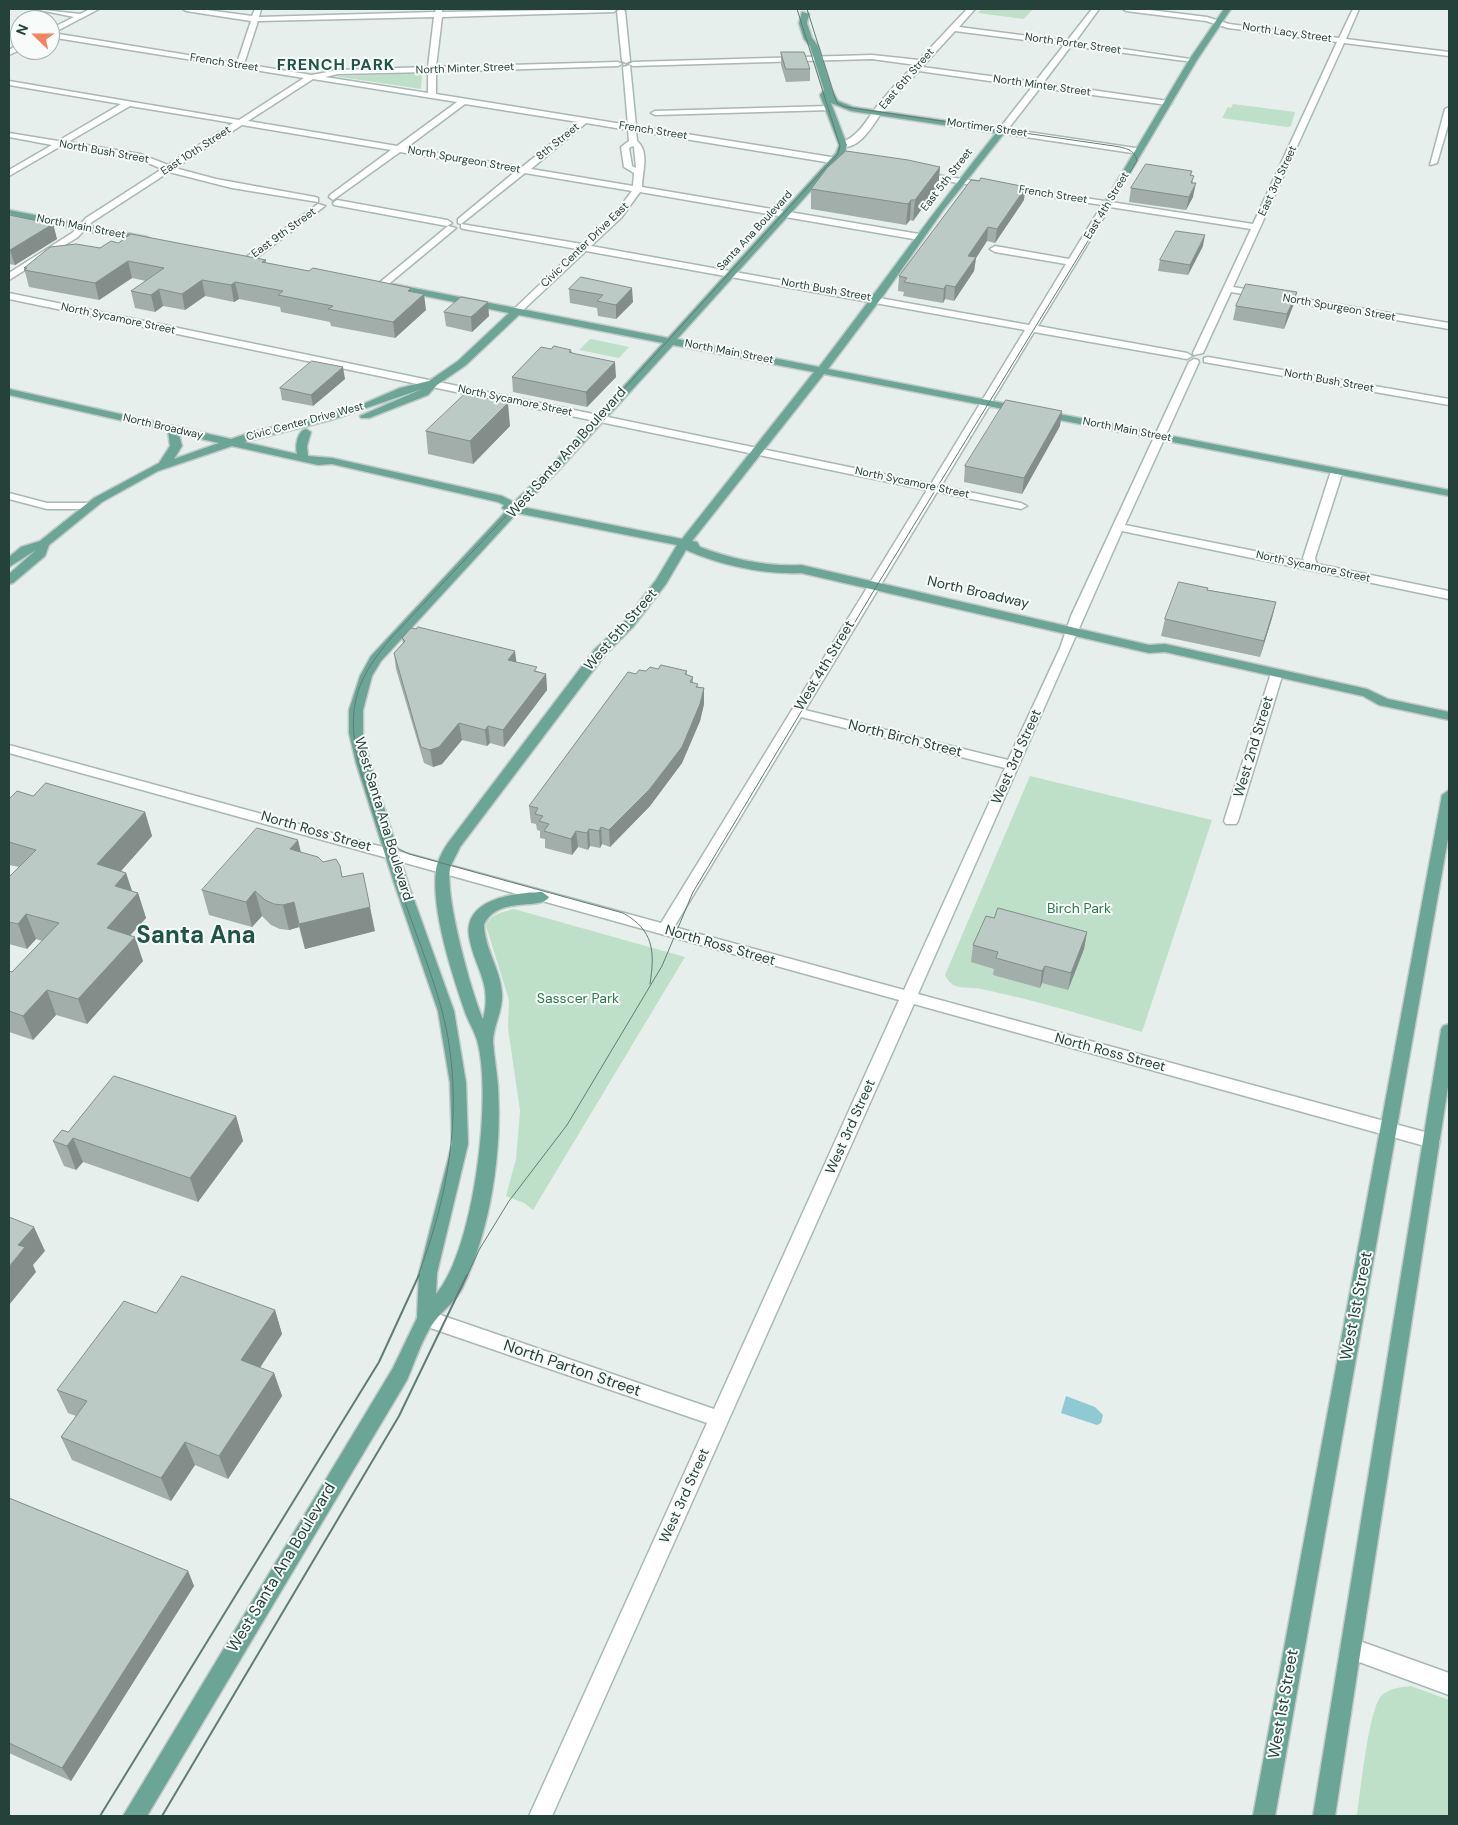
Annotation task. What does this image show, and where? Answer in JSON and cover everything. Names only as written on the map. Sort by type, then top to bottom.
[{"type":"main road","name":"East 4th Street","points":[[1108,203],[1193,60],[1227,9]]},
{"type":"main road","points":[[804,11],[803,22],[808,39],[814,46],[828,90],[824,95],[832,106],[843,145]]},
{"type":"main road","name":"Mortimer Street","points":[[832,106],[1002,131]]},
{"type":"main road","name":"East 5th Street","points":[[822,370],[876,300],[919,237],[1002,131]]},
{"type":"main road","name":"Santa Ana Boulevard","points":[[691,317],[835,160],[840,154],[843,145]]},
{"type":"main road","name":"North Main Street","points":[[9,213],[154,242]]},
{"type":"main road","points":[[243,259],[267,263]]},
{"type":"main road","name":"North Main Street","points":[[368,282],[1449,493]]},
{"type":"main road","name":"Civic Center Drive West","points":[[234,443],[268,440],[306,432],[383,410],[424,393],[462,363],[518,310]]},
{"type":"main road","name":"West Santa Ana Boulevard","points":[[426,1318],[428,1273],[460,1144],[458,1083],[446,1011],[392,854],[356,733],[356,710],[361,688],[376,660],[691,317]]},
{"type":"main road","name":"West 5th Street","points":[[443,869],[453,846],[600,652],[629,624],[662,581],[684,545],[756,451],[822,370]]},
{"type":"main road","name":"Civic Center Drive West","points":[[9,563],[24,550],[44,544],[90,506],[122,485],[164,465],[234,443],[256,434],[368,406],[404,390],[433,384]]},
{"type":"main road","name":"North Broadway","points":[[9,392],[318,462],[323,467],[332,470],[453,499],[493,508],[516,508],[684,545],[699,552],[784,572],[801,569],[1148,649],[1161,658],[1276,678],[1364,703],[1384,702],[1449,716]]},
{"type":"main road","points":[[164,465],[176,446],[173,429]]},
{"type":"main road","points":[[303,459],[301,446],[306,432]]},
{"type":"main road","name":"Civic Center Drive West","points":[[9,580],[41,553],[44,544]]},
{"type":"main road","name":"West 1st Street","points":[[1264,1816],[1390,1130],[1449,795]]},
{"type":"main road","name":"West Santa Ana Boulevard","points":[[134,1816],[400,1374],[426,1318],[455,1285],[470,1240],[482,1196],[490,1120],[490,1088],[485,1040],[474,1013],[447,921],[443,869]]},
{"type":"main road","points":[[485,1040],[494,1007],[494,987],[476,935],[478,920],[491,908],[513,899],[542,897]]},
{"type":"main road","points":[[1324,1816],[1449,1030]]},
{"type":"street","points":[[38,9],[82,16]]},
{"type":"street","points":[[60,28],[95,9]]},
{"type":"street","points":[[186,9],[255,19],[439,12],[619,9]]},
{"type":"street","points":[[240,66],[258,9]]},
{"type":"street","name":"Civic Center Drive East","points":[[518,310],[618,216],[637,190],[638,172],[641,166],[638,146],[633,142],[619,9]]},
{"type":"street","name":"East 6th Street","points":[[843,145],[854,141],[970,9]]},
{"type":"street","name":"East 5th Street","points":[[1002,131],[1096,9]]},
{"type":"street","name":"North Lacy Street","points":[[1126,9],[1342,41],[1449,54]]},
{"type":"street","name":"East 3rd Street","points":[[1160,436],[1193,357],[1228,288],[1356,9]]},
{"type":"street","points":[[432,96],[432,70],[439,12]]},
{"type":"street","name":"North Porter Street","points":[[953,28],[1193,60]]},
{"type":"street","name":"French Street","points":[[60,36],[858,164]]},
{"type":"street","name":"North Minter Street","points":[[312,77],[338,72],[872,56],[1037,85],[1168,103]]},
{"type":"street","name":"East 10th Street","points":[[9,277],[75,235],[89,220],[312,77]]},
{"type":"street","name":"North Spurgeon Street","points":[[9,83],[919,237]]},
{"type":"street","points":[[9,92],[22,85]]},
{"type":"street","points":[[335,200],[399,148],[464,101]]},
{"type":"street","points":[[9,173],[129,103]]},
{"type":"street","name":"Mortimer Street","points":[[656,114],[832,106]]},
{"type":"street","points":[[1433,163],[1449,109]]},
{"type":"street","name":"8th Street","points":[[462,223],[586,120]]},
{"type":"street","name":"Mortimer Street","points":[[1002,131],[1139,151]]},
{"type":"street","name":"North Bush Street","points":[[9,135],[140,158],[170,168],[178,173],[318,203]]},
{"type":"street","name":"Civic Center Drive East","points":[[633,142],[625,147],[628,167],[638,172]]},
{"type":"street","name":"French Street","points":[[908,172],[1257,226]]},
{"type":"street","points":[[318,203],[335,200],[449,226],[462,223]]},
{"type":"street","name":"East 9th Street","points":[[243,259],[318,203]]},
{"type":"street","name":"East 4th Street","points":[[986,402],[1108,203]]},
{"type":"street","name":"North Bush Street","points":[[462,223],[732,274],[1033,327],[1193,357],[1204,362],[1208,360],[1449,402]]},
{"type":"street","points":[[382,285],[449,226]]},
{"type":"street","points":[[995,249],[1073,262]]},
{"type":"street","name":"North Spurgeon Street","points":[[1228,288],[1449,326]]},
{"type":"street","name":"North Sycamore Street","points":[[9,296],[1021,506]]},
{"type":"street","name":"West 4th Street","points":[[664,930],[986,402]]},
{"type":"street","name":"West 3rd Street","points":[[540,1816],[1160,436]]},
{"type":"street","points":[[1311,566],[1310,558],[1337,471]]},
{"type":"street","points":[[9,496],[47,506],[90,506]]},
{"type":"street","points":[[47,506],[70,522]]},
{"type":"street","name":"North Sycamore Street","points":[[1119,527],[1449,595]]},
{"type":"street","name":"West 2nd Street","points":[[1232,820],[1276,678]]},
{"type":"street","name":"North Birch Street","points":[[798,712],[1013,766]]},
{"type":"street","name":"North Ross Street","points":[[9,749],[908,998],[1432,1140]]},
{"type":"street","name":"North Parton Street","points":[[426,1318],[719,1419]]},
{"type":"street","points":[[1351,1649],[1449,1684]]},
{"type":"green space","points":[[982,9],[1033,9],[1024,19],[978,13]]},
{"type":"green space","name":"FRENCH PARK","points":[[422,73],[421,89],[334,76]]},
{"type":"green space","points":[[1233,104],[1295,112],[1291,126],[1287,127],[1222,118],[1228,107],[1231,108]]},
{"type":"green space","points":[[590,339],[629,347],[619,358],[579,350]]},
{"type":"green space","name":"Birch Park","points":[[1030,776],[1212,820],[1142,1032],[1022,998],[981,989],[956,986],[945,975]]},
{"type":"green space","name":"Sasscer Park","points":[[514,909],[685,957],[533,1210],[524,1203],[506,1196],[516,1159],[520,1111],[508,1028],[509,1000],[486,926],[494,916]]},
{"type":"green space","points":[[1411,1686],[1449,1700],[1449,1816],[1357,1816],[1369,1733],[1377,1702],[1382,1695],[1389,1691]]},
{"type":"water","points":[[1066,1396],[1095,1407],[1103,1415],[1101,1423],[1097,1425],[1061,1413]]},
{"type":"building","points":[[781,52],[804,52],[810,69],[786,69]]},
{"type":"building","points":[[846,151],[908,160],[940,167],[915,200],[911,200],[908,204],[811,189],[827,168]]},
{"type":"building","points":[[1146,164],[1192,171],[1190,175],[1194,176],[1191,183],[1196,183],[1189,197],[1131,188]]},
{"type":"building","points":[[981,178],[1026,187],[997,229],[988,227],[968,256],[976,257],[955,287],[946,285],[944,289],[904,282],[907,278],[899,276],[971,180],[979,181]]},
{"type":"building","points":[[9,215],[53,224],[9,250]]},
{"type":"building","points":[[1176,231],[1205,235],[1190,265],[1160,260]]},
{"type":"building","points":[[131,234],[266,260],[262,262],[309,271],[313,268],[411,288],[408,291],[424,294],[393,322],[328,309],[333,306],[278,295],[283,291],[235,282],[231,285],[202,280],[182,294],[159,289],[151,295],[131,291],[164,268],[128,261],[95,283],[24,270],[50,247],[76,244],[100,248],[111,241],[118,243]]},
{"type":"building","points":[[581,277],[632,288],[616,305],[597,301],[603,295],[569,289]]},
{"type":"building","points":[[1246,284],[1297,292],[1287,314],[1236,306]]},
{"type":"building","points":[[461,297],[488,302],[471,317],[444,312]]},
{"type":"building","points":[[554,346],[571,350],[569,352],[576,354],[615,362],[586,392],[512,377],[541,347],[551,349]]},
{"type":"building","points":[[312,361],[343,367],[311,395],[280,388]]},
{"type":"building","points":[[465,394],[508,403],[470,441],[426,431]]},
{"type":"building","points":[[1006,400],[1062,411],[1024,478],[965,466]]},
{"type":"building","points":[[1179,582],[1208,588],[1207,590],[1276,602],[1264,641],[1165,619]]},
{"type":"building","points":[[418,627],[515,651],[508,660],[537,667],[534,671],[546,674],[503,730],[488,726],[485,730],[459,723],[439,747],[430,750],[421,747],[394,653],[405,641],[402,638],[411,628],[416,629]]},
{"type":"building","points":[[661,665],[687,671],[685,674],[693,677],[690,682],[698,684],[696,687],[704,688],[700,704],[682,747],[649,790],[609,830],[601,827],[599,831],[589,829],[587,833],[576,831],[571,839],[544,831],[549,824],[539,821],[543,816],[535,814],[538,808],[529,806],[628,672],[636,674],[639,670],[646,671],[650,667],[658,669]]},
{"type":"building","points":[[46,783],[145,812],[97,864],[126,873],[115,886],[138,893],[107,928],[135,937],[78,999],[47,990],[23,1016],[9,1011],[9,971],[12,972],[59,923],[26,914],[18,924],[9,922],[9,877],[36,850],[9,842],[9,799],[17,791],[33,796]]},
{"type":"building","points":[[257,828],[298,840],[290,849],[318,857],[323,862],[336,859],[340,866],[342,877],[363,873],[370,907],[299,924],[294,902],[283,905],[274,904],[265,900],[255,891],[246,902],[202,890]]},
{"type":"building","points":[[998,908],[1087,932],[1071,973],[1045,966],[1042,971],[996,958],[998,952],[973,945],[986,916],[994,918]]},
{"type":"building","points":[[114,1076],[236,1116],[190,1178],[73,1138],[67,1146],[53,1141],[62,1130],[68,1132]]},
{"type":"building","points":[[9,1217],[34,1227],[18,1245],[25,1247],[9,1267]]},
{"type":"building","points":[[182,1276],[275,1310],[241,1360],[274,1373],[219,1456],[185,1442],[161,1478],[61,1437],[87,1401],[57,1390],[124,1301],[156,1313]]},
{"type":"building","points":[[9,1498],[188,1571],[62,1768],[9,1743]]},
{"type":"tram line","points":[[418,1276],[437,1218],[449,1159],[453,1099],[452,1068],[448,1038],[437,993],[383,840],[358,761],[353,724],[354,708],[358,693],[371,665],[393,636],[571,447],[838,154],[840,146],[797,9]]},
{"type":"tram line","points":[[467,1276],[479,1250],[509,1201],[567,1125],[662,966],[693,892],[876,587],[1137,161],[1134,154],[1126,148],[845,107],[837,103],[835,98],[807,9]]},
{"type":"tram line","points":[[384,836],[395,847],[409,854],[623,913],[641,927],[650,943],[652,952],[650,984]]},
{"type":"tram line","points":[[100,1816],[379,1362],[419,1275]]},
{"type":"tram line","points":[[162,1816],[399,1416],[467,1275]]},
{"type":"district","name":"FRENCH PARK","points":[[336,66]]},
{"type":"district","name":"Santa Ana","points":[[196,937]]}]
